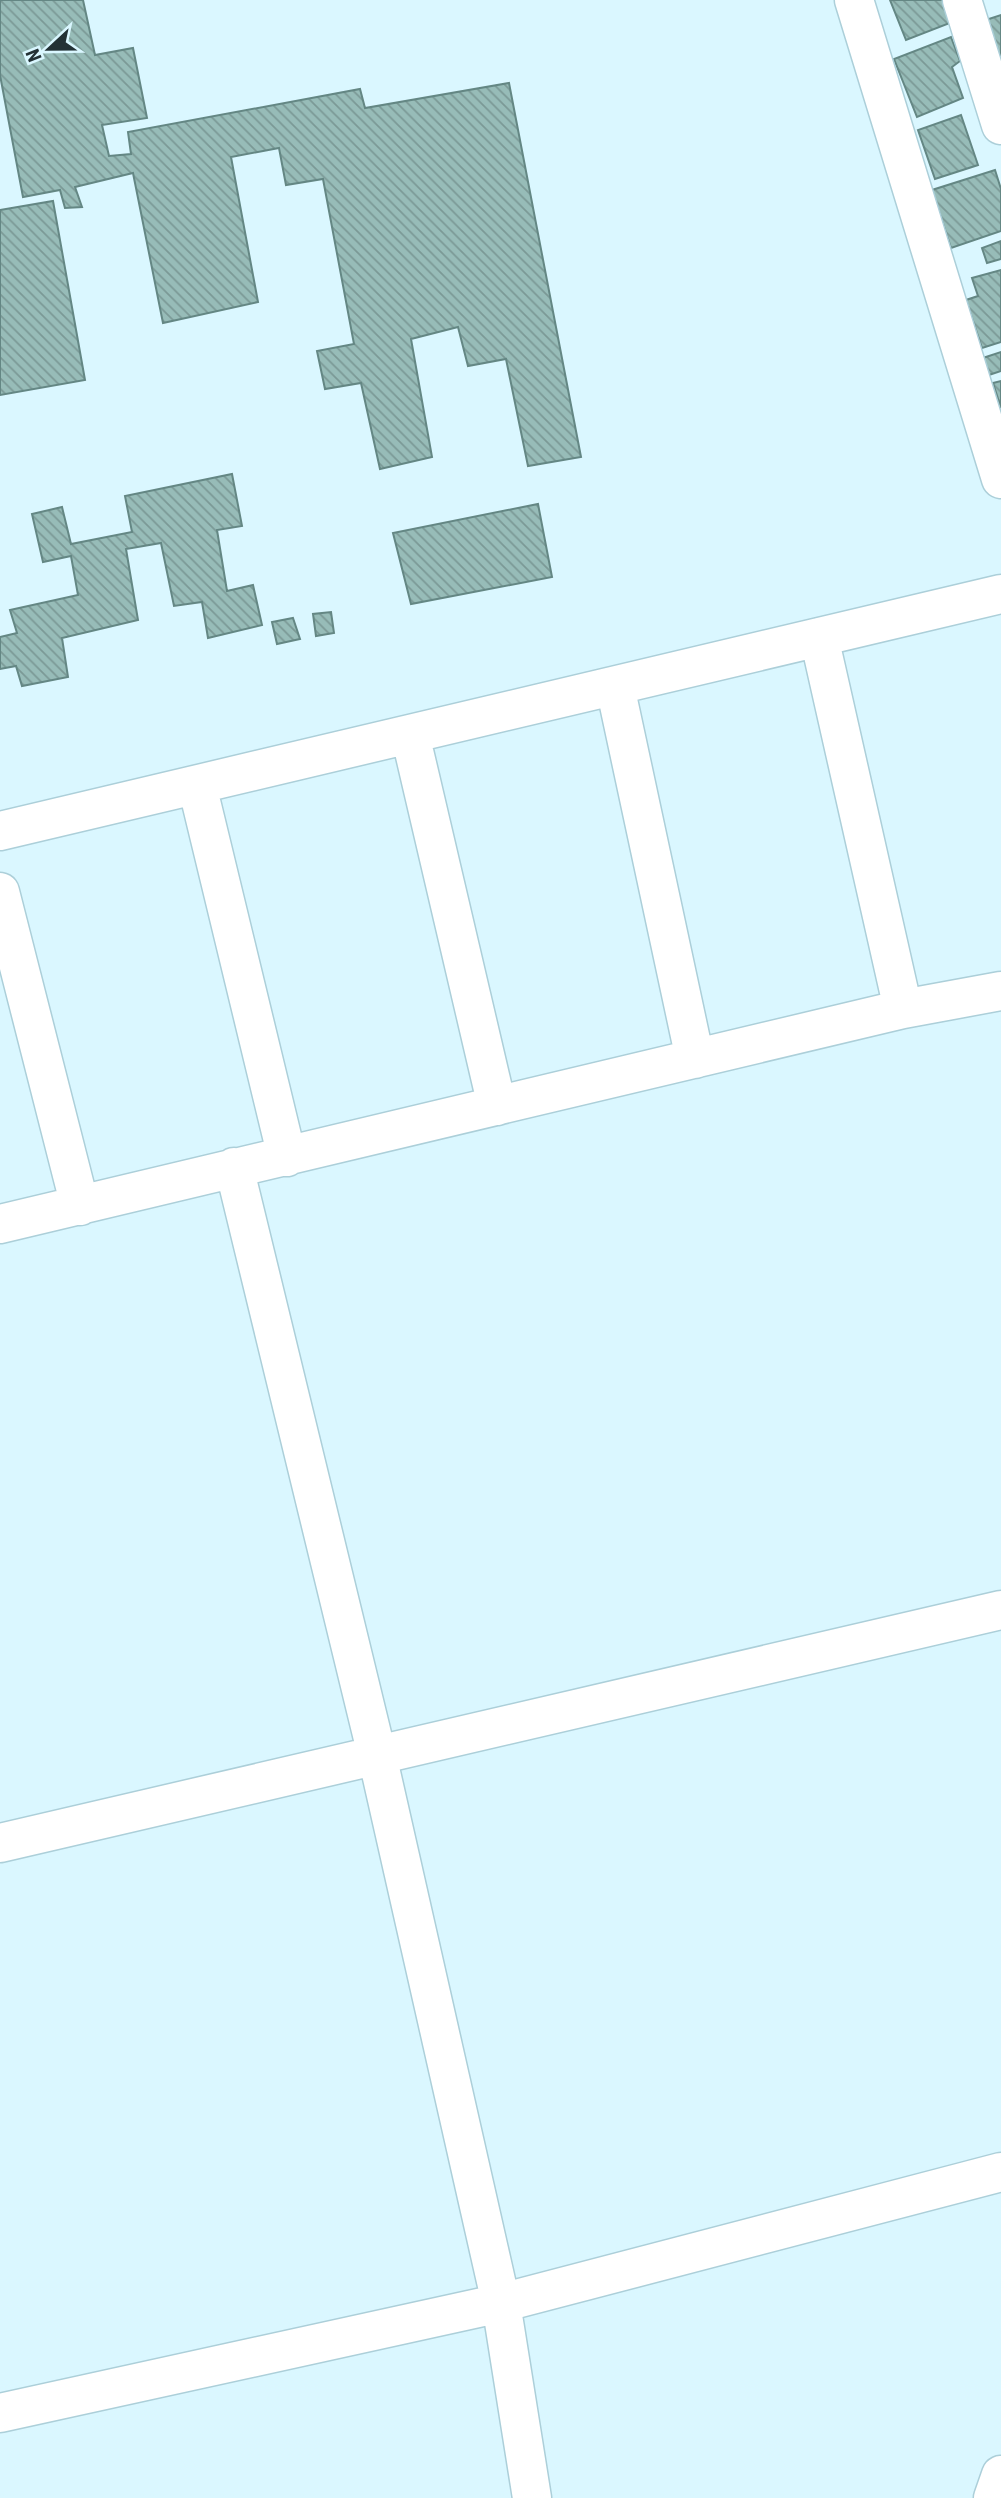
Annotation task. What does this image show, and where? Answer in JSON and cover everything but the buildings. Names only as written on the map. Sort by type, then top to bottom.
[{"type":"street","points":[[854,0],[1001,479]]},
{"type":"street","points":[[962,0],[1001,125]]},
{"type":"street","points":[[0,831],[1001,594]]},
{"type":"street","points":[[819,637],[903,1009]]},
{"type":"street","points":[[615,686],[695,1059]]},
{"type":"street","points":[[410,734],[497,1106]]},
{"type":"street","points":[[197,785],[287,1157]]},
{"type":"street","points":[[0,892],[80,1206]]},
{"type":"street","points":[[0,1224],[903,1009],[1001,990]]},
{"type":"street","points":[[234,1167],[377,1755],[501,2303],[533,2498]]},
{"type":"street","points":[[0,1843],[1001,1611]]},
{"type":"street","points":[[0,2413],[501,2303],[1001,2172]]},
{"type":"street","points":[[993,2498],[1001,2475]]}]
